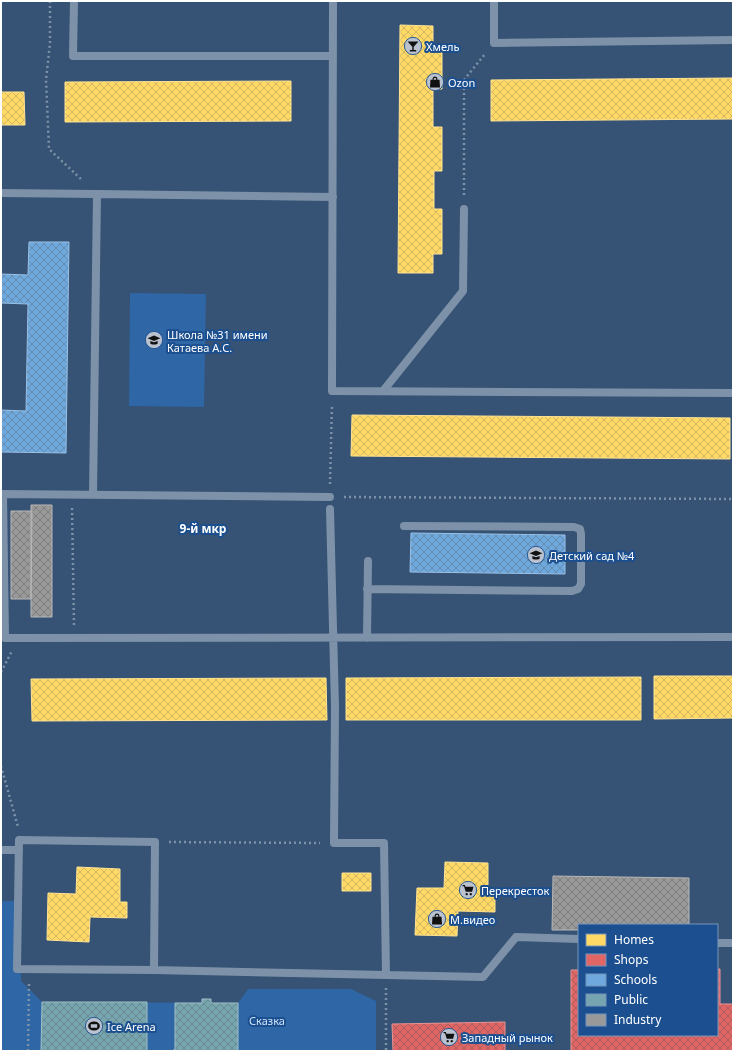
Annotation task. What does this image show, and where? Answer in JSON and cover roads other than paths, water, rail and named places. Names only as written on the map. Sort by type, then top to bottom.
[{"type":"lane","points":[[74,1],[73,56],[333,56]]},
{"type":"lane","points":[[333,1],[332,390],[733,393]]},
{"type":"lane","points":[[494,1],[494,43],[733,40]]},
{"type":"lane","points":[[1,193],[333,197]]},
{"type":"lane","points":[[93,496],[97,194]]},
{"type":"lane","points":[[383,391],[463,292],[464,208]]},
{"type":"lane","points":[[330,497],[2,494],[5,638],[733,637]]},
{"type":"lane","points":[[330,509],[335,707],[334,844],[384,843],[386,975]]},
{"type":"lane","points":[[368,589],[572,591],[578,589],[581,584],[581,534],[580,529],[574,527],[404,526]]},
{"type":"lane","points":[[367,638],[368,561]]},
{"type":"lane","points":[[154,970],[154,842],[19,840],[17,969],[154,970],[483,977],[516,937],[578,939]]},
{"type":"lane","points":[[1,850],[19,850]]},
{"type":"lane","points":[[718,943],[733,943]]},
{"type":"place","name":"Хмель","points":[[413,46]]},
{"type":"place","name":"Ozon","points":[[435,82]]},
{"type":"place","name":"Школа №31 имени Катаева А.С.","points":[[154,340]]},
{"type":"place","name":"Детский сад №4","points":[[536,555]]},
{"type":"place","name":"Перекресток","points":[[468,890]]},
{"type":"place","name":"М.видео","points":[[437,919]]},
{"type":"place","name":"Ice Arena","points":[[94,1026]]},
{"type":"place","name":"Западный рынок","points":[[449,1037]]},
{"type":"district","name":"9-й мкр","points":[[203,528]]},
{"type":"park label","name":"Сказка","points":[[267,1020]]}]
